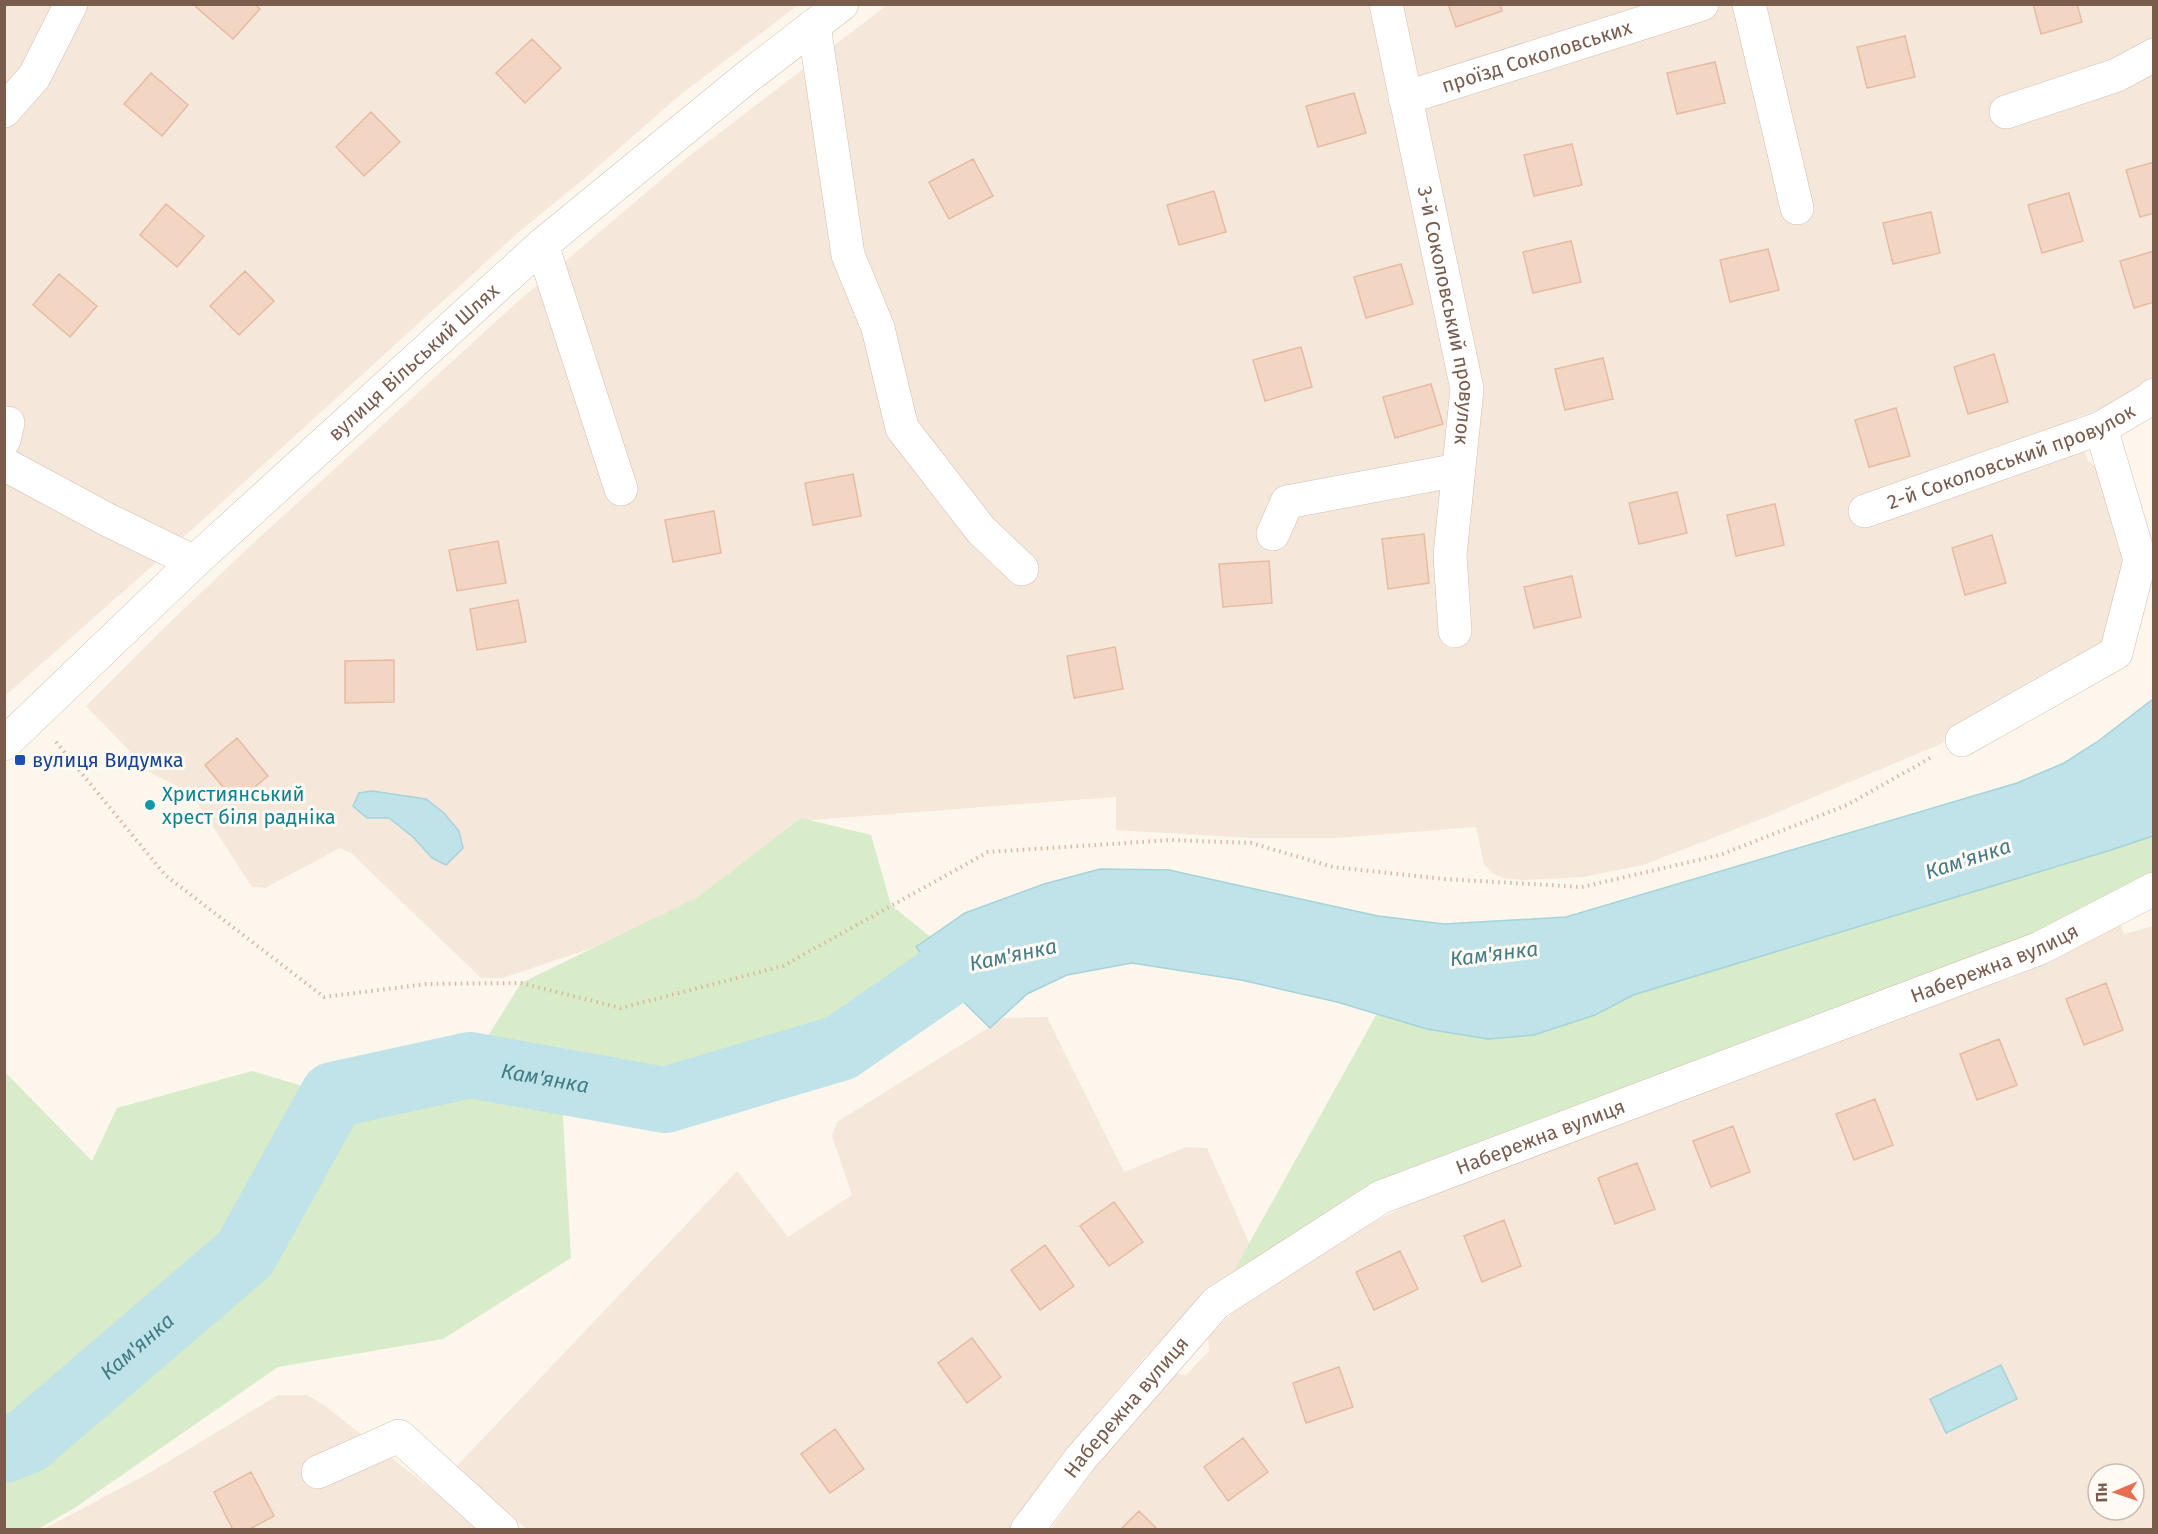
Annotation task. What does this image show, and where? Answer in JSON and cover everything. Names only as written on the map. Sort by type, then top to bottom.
[{"type":"street","points":[[4,111],[34,77],[71,4]]},
{"type":"street","name":"вулиця Вільський Шлях","points":[[4,744],[194,562],[542,245],[746,78],[842,4]]},
{"type":"street","name":"3-й Соколовський провулок","points":[[1386,4],[1467,389],[1450,555],[1455,631]]},
{"type":"street","name":"проїзд Соколовських","points":[[1406,98],[1702,4]]},
{"type":"street","points":[[1749,4],[1797,208]]},
{"type":"street","points":[[814,25],[848,255],[878,328],[902,428],[981,530],[1022,569]]},
{"type":"street","points":[[2006,112],[2117,75],[2154,55]]},
{"type":"street","points":[[542,245],[621,489]]},
{"type":"street","name":"2-й Соколовський провулок","points":[[1865,511],[2101,428],[2151,399],[2154,395]]},
{"type":"street","points":[[1962,740],[2116,652],[2139,560],[2101,428]]},
{"type":"street","points":[[4,464],[106,519],[194,562]]},
{"type":"street","points":[[1273,534],[1287,502],[1458,470]]},
{"type":"street","name":"Набережна вулиця","points":[[1027,1530],[1081,1458],[1216,1303],[1381,1197],[2040,948],[2154,889]]},
{"type":"street","points":[[318,1472],[399,1436],[502,1530]]},
{"type":"path","points":[[33,715],[165,875],[324,997],[426,984],[521,983],[621,1008],[783,966],[988,852],[1172,840],[1251,843],[1333,867],[1444,879],[1581,887],[1720,855],[1847,805],[1962,740]]},
{"type":"shaded area","points":[[5,5],[798,5],[680,95],[520,231],[142,575],[5,696]]},
{"type":"shaded area","points":[[887,5],[2153,5],[2153,385],[2136,397],[2076,418],[2087,460],[2118,483],[2135,578],[2126,624],[2054,690],[1936,746],[1759,820],[1643,865],[1583,877],[1524,880],[1503,878],[1491,872],[1484,864],[1476,827],[1337,838],[1250,838],[1116,830],[1116,797],[800,821],[724,904],[503,978],[481,978],[351,853],[340,848],[265,888],[252,887],[191,793],[151,773],[86,706],[247,549],[515,304],[688,157]]},
{"type":"shaded area","points":[[2119,919],[2124,934],[2153,926],[2153,1529],[1050,1530],[1114,1441],[1173,1373],[1186,1375],[1209,1351],[1208,1337],[1253,1292],[1377,1220],[1454,1182],[1953,995],[2012,978],[2020,962]]},
{"type":"shaded area","points":[[1047,1017],[1124,1172],[1186,1147],[1207,1148],[1255,1256],[1190,1311],[1143,1359],[1099,1411],[1009,1529],[527,1529],[451,1472],[737,1171],[788,1237],[852,1195],[832,1136],[837,1122],[1004,1018]]},
{"type":"shaded area","points":[[278,1395],[307,1395],[324,1405],[482,1529],[42,1530],[151,1472]]},
{"type":"green space","points":[[2153,775],[2153,889],[1381,1197],[1216,1303],[1404,965]]},
{"type":"green space","points":[[801,818],[871,835],[891,905],[963,963],[840,1048],[665,1100],[561,1082],[571,1258],[443,1339],[278,1367],[73,1509],[38,1529],[5,1529],[4,1071],[92,1161],[117,1108],[252,1071],[333,1095],[470,1065],[521,983],[698,897]]},
{"type":"water","points":[[2153,699],[2153,836],[1633,995],[1595,1015],[1534,1035],[1488,1039],[1427,1029],[1337,1002],[1241,980],[1132,963],[1067,975],[1027,994],[990,1028],[940,979],[916,947],[965,913],[1044,884],[1100,869],[1169,870],[1378,916],[1444,924],[1566,917],[2017,783],[2064,763],[2097,742]]},
{"type":"water","points":[[372,791],[426,799],[444,813],[459,831],[463,848],[446,865],[432,858],[413,837],[389,818],[367,818],[353,806],[359,793]]},
{"type":"water","points":[[2001,1365],[2017,1399],[1946,1433],[1930,1399]]},
{"type":"building","points":[[198,4],[255,4],[260,9],[233,39],[196,7]]},
{"type":"building","points":[[1448,4],[1500,4],[1502,11],[1456,27]]},
{"type":"building","points":[[2033,4],[2077,4],[2082,22],[2041,34]]},
{"type":"building","points":[[1905,36],[1915,77],[1867,88],[1857,47]]},
{"type":"building","points":[[532,39],[561,68],[525,103],[496,73]]},
{"type":"building","points":[[1715,62],[1725,103],[1677,114],[1667,73]]},
{"type":"building","points":[[151,73],[188,105],[162,136],[124,104]]},
{"type":"building","points":[[1354,93],[1366,133],[1318,147],[1306,106]]},
{"type":"building","points":[[371,112],[400,142],[364,176],[336,147]]},
{"type":"building","points":[[1572,144],[1582,185],[1534,196],[1524,155]]},
{"type":"building","points":[[973,159],[993,196],[949,219],[929,182]]},
{"type":"building","points":[[2154,162],[2154,213],[2140,217],[2126,170]]},
{"type":"building","points":[[1214,191],[1226,232],[1179,245],[1167,205]]},
{"type":"building","points":[[2069,193],[2083,241],[2042,253],[2028,205]]},
{"type":"building","points":[[166,204],[204,236],[177,267],[140,235]]},
{"type":"building","points":[[1931,212],[1940,253],[1893,264],[1883,223]]},
{"type":"building","points":[[1571,241],[1581,282],[1533,293],[1523,252]]},
{"type":"building","points":[[1768,249],[1779,290],[1730,302],[1720,260]]},
{"type":"building","points":[[2154,251],[2154,302],[2134,308],[2120,261]]},
{"type":"building","points":[[1401,264],[1413,304],[1366,318],[1354,277]]},
{"type":"building","points":[[245,271],[274,301],[239,335],[210,306]]},
{"type":"building","points":[[59,274],[97,306],[70,337],[33,305]]},
{"type":"building","points":[[1301,347],[1312,387],[1265,401],[1253,360]]},
{"type":"building","points":[[1994,354],[2008,402],[1968,414],[1954,367]]},
{"type":"building","points":[[1603,358],[1613,399],[1565,410],[1555,369]]},
{"type":"building","points":[[1431,384],[1443,424],[1395,438],[1383,397]]},
{"type":"building","points":[[1896,408],[1910,456],[1869,467],[1855,420]]},
{"type":"building","points":[[853,474],[861,516],[813,525],[805,483]]},
{"type":"building","points":[[1677,492],[1687,533],[1639,544],[1629,503]]},
{"type":"building","points":[[1775,504],[1784,545],[1736,556],[1727,515]]},
{"type":"building","points":[[714,511],[721,553],[673,562],[665,520]]},
{"type":"building","points":[[1424,534],[1429,583],[1388,589],[1382,539]]},
{"type":"building","points":[[1992,535],[2006,583],[1965,595],[1952,548]]},
{"type":"building","points":[[498,541],[506,583],[457,591],[449,550]]},
{"type":"building","points":[[1269,561],[1272,603],[1223,607],[1219,564]]},
{"type":"building","points":[[1572,576],[1581,617],[1534,628],[1524,587]]},
{"type":"building","points":[[518,600],[526,642],[477,650],[470,609]]},
{"type":"building","points":[[1115,647],[1123,689],[1074,698],[1067,656]]},
{"type":"building","points":[[394,660],[394,702],[345,703],[345,661]]},
{"type":"building","points":[[237,738],[268,776],[236,803],[205,765]]},
{"type":"building","points":[[2106,983],[2123,1030],[2084,1045],[2066,999]]},
{"type":"building","points":[[1999,1039],[2017,1085],[1977,1100],[1960,1054]]},
{"type":"building","points":[[1875,1099],[1893,1145],[1854,1160],[1836,1114]]},
{"type":"building","points":[[1733,1126],[1750,1172],[1711,1187],[1693,1141]]},
{"type":"building","points":[[1637,1163],[1655,1209],[1615,1224],[1598,1178]]},
{"type":"building","points":[[1114,1202],[1143,1242],[1109,1266],[1080,1226]]},
{"type":"building","points":[[1504,1220],[1521,1266],[1482,1282],[1464,1236]]},
{"type":"building","points":[[1045,1245],[1074,1286],[1040,1310],[1011,1270]]},
{"type":"building","points":[[1400,1251],[1418,1289],[1374,1310],[1356,1272]]},
{"type":"building","points":[[972,1338],[1001,1377],[967,1403],[938,1363]]},
{"type":"building","points":[[1339,1367],[1353,1407],[1306,1423],[1293,1383]]},
{"type":"building","points":[[835,1429],[864,1469],[830,1493],[801,1454]]},
{"type":"building","points":[[1243,1438],[1268,1472],[1228,1501],[1204,1467]]},
{"type":"building","points":[[251,1472],[274,1516],[248,1530],[233,1530],[214,1492]]},
{"type":"building","points":[[1139,1511],[1158,1530],[1120,1530]]},
{"type":"waterway","name":"Кам'янка","points":[[4,1450],[27,1441],[245,1254],[333,1095],[470,1065],[665,1100],[840,1048],[963,963],[1025,952]]},
{"type":"place","name":"вулиця Видумка","points":[[20,760]]},
{"type":"place","name":"Християнський хрест біля радніка","points":[[150,805]]}]
